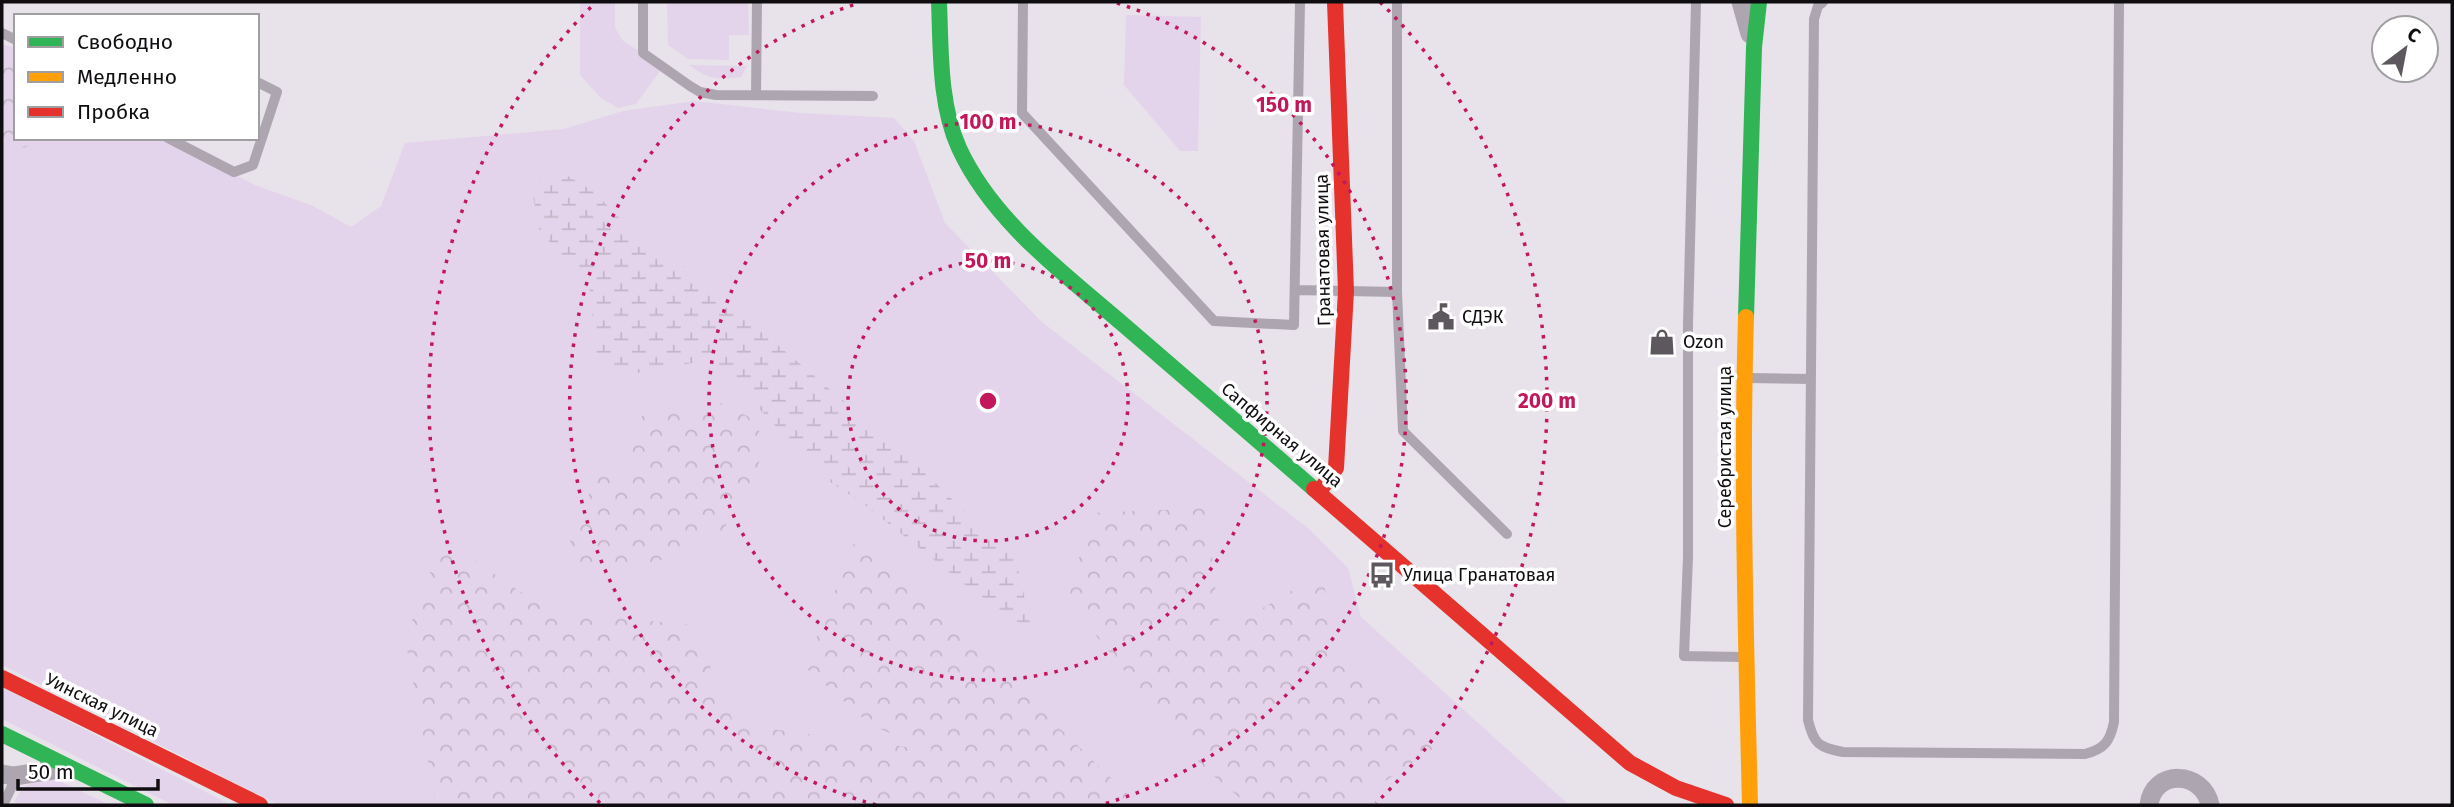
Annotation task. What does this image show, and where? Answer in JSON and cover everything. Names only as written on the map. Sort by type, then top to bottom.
[{"type":"street","name":"Сапфирная улица","points":[[939,2],[944,90],[955,137],[979,181],[1005,215],[1049,261],[1630,763],[1668,787],[1726,805]]},
{"type":"street","name":"Гранатовая улица","points":[[1319,492],[1336,468],[1346,291],[1335,2]]},
{"type":"street","points":[[1741,2],[1754,47]]},
{"type":"street","name":"Серебристая улица","points":[[1750,805],[1744,377],[1754,47],[1759,2]]},
{"type":"street","name":"Уинская улица","points":[[2,678],[260,805]]},
{"type":"street","points":[[2,734],[146,805]]},
{"type":"street","points":[[2,774],[23,775],[70,768]]},
{"type":"street","points":[[2149,805],[2160,784],[2178,777],[2197,783],[2204,790],[2210,805]]},
{"type":"lane","points":[[643,2],[643,53],[700,92],[873,96]]},
{"type":"lane","points":[[756,95],[757,2]]},
{"type":"lane","points":[[1023,2],[1022,113],[1214,321],[1294,325],[1300,2]]},
{"type":"lane","points":[[1397,2],[1397,292],[1403,431],[1507,534]]},
{"type":"lane","points":[[1696,2],[1688,324],[1688,557],[1684,656],[1746,657]]},
{"type":"lane","points":[[1823,2],[1818,6],[1814,19],[1808,720],[1812,737],[1825,748],[1843,752],[2085,754],[2100,750],[2111,739],[2114,722],[2119,2]]},
{"type":"lane","points":[[173,140],[234,172],[253,165],[277,92],[259,83]]},
{"type":"lane","points":[[1295,290],[1397,292]]},
{"type":"lane","points":[[1744,377],[1811,379]]},
{"type":"lane","points":[[3,805],[12,786],[23,775]]},
{"type":"green space","points":[[580,2],[615,2],[615,27],[622,40],[663,67],[636,104],[618,108],[601,98],[580,75]]},
{"type":"green space","points":[[667,2],[748,2],[749,35],[729,35],[729,60],[688,59],[668,45]]},
{"type":"green space","points":[[1126,15],[1201,17],[1198,151],[1180,151],[1124,85]]},
{"type":"green space","points":[[2,44],[14,47],[14,140],[166,140],[255,185],[313,206],[351,227],[381,206],[405,143],[564,129],[623,111],[694,101],[801,113],[894,118],[914,141],[945,223],[1042,322],[1309,529],[1348,568],[1361,617],[1569,805],[279,805],[2,665]]},
{"type":"green space","points":[[2,49],[14,52],[14,140],[35,140],[27,147],[2,152]]},
{"type":"green space","points":[[689,65],[747,66],[741,77],[719,78],[702,74]]},
{"type":"green space","points":[[556,169],[593,191],[636,235],[682,264],[901,450],[981,527],[1015,554],[1032,632],[964,584],[864,504],[827,480],[744,393],[698,362],[637,373],[597,362],[590,290],[538,228],[532,187]]},
{"type":"green space","points":[[722,403],[749,417],[766,441],[754,478],[722,532],[681,553],[622,573],[560,562],[584,513],[595,472],[626,475],[642,416]]},
{"type":"green space","points":[[1207,508],[1220,633],[1322,573],[1339,664],[1434,748],[1350,805],[1248,805],[1202,766],[1067,600],[1092,513]]},
{"type":"green space","points":[[858,533],[1139,805],[436,805],[405,639],[443,539],[550,612],[693,625],[734,724],[936,751],[872,726],[805,667]]},
{"type":"green space","points":[[2,687],[231,805],[173,805],[2,719]]},
{"type":"green space","points":[[37,779],[55,779],[110,805],[21,805],[14,802],[21,790]]},
{"type":"traffic: fast","points":[[939,2],[942,76],[952,131],[973,175],[991,200],[1055,266],[1314,489]]},
{"type":"traffic: fast","points":[[1746,317],[1754,47],[1759,2]]},
{"type":"traffic: fast","points":[[2,734],[146,805]]},
{"type":"traffic: slow","points":[[1746,317],[1744,500],[1750,805]]},
{"type":"traffic: jam","points":[[1319,492],[1336,468],[1346,291],[1335,2]]},
{"type":"traffic: jam","points":[[1314,489],[1630,763],[1676,788],[1726,805]]},
{"type":"traffic: jam","points":[[2,678],[260,805]]},
{"type":"place","name":"СДЭК","points":[[1441,317]]},
{"type":"place","name":"Ozon","points":[[1662,342]]},
{"type":"place","name":"Улица Гранатовая","points":[[1382,575]]}]
